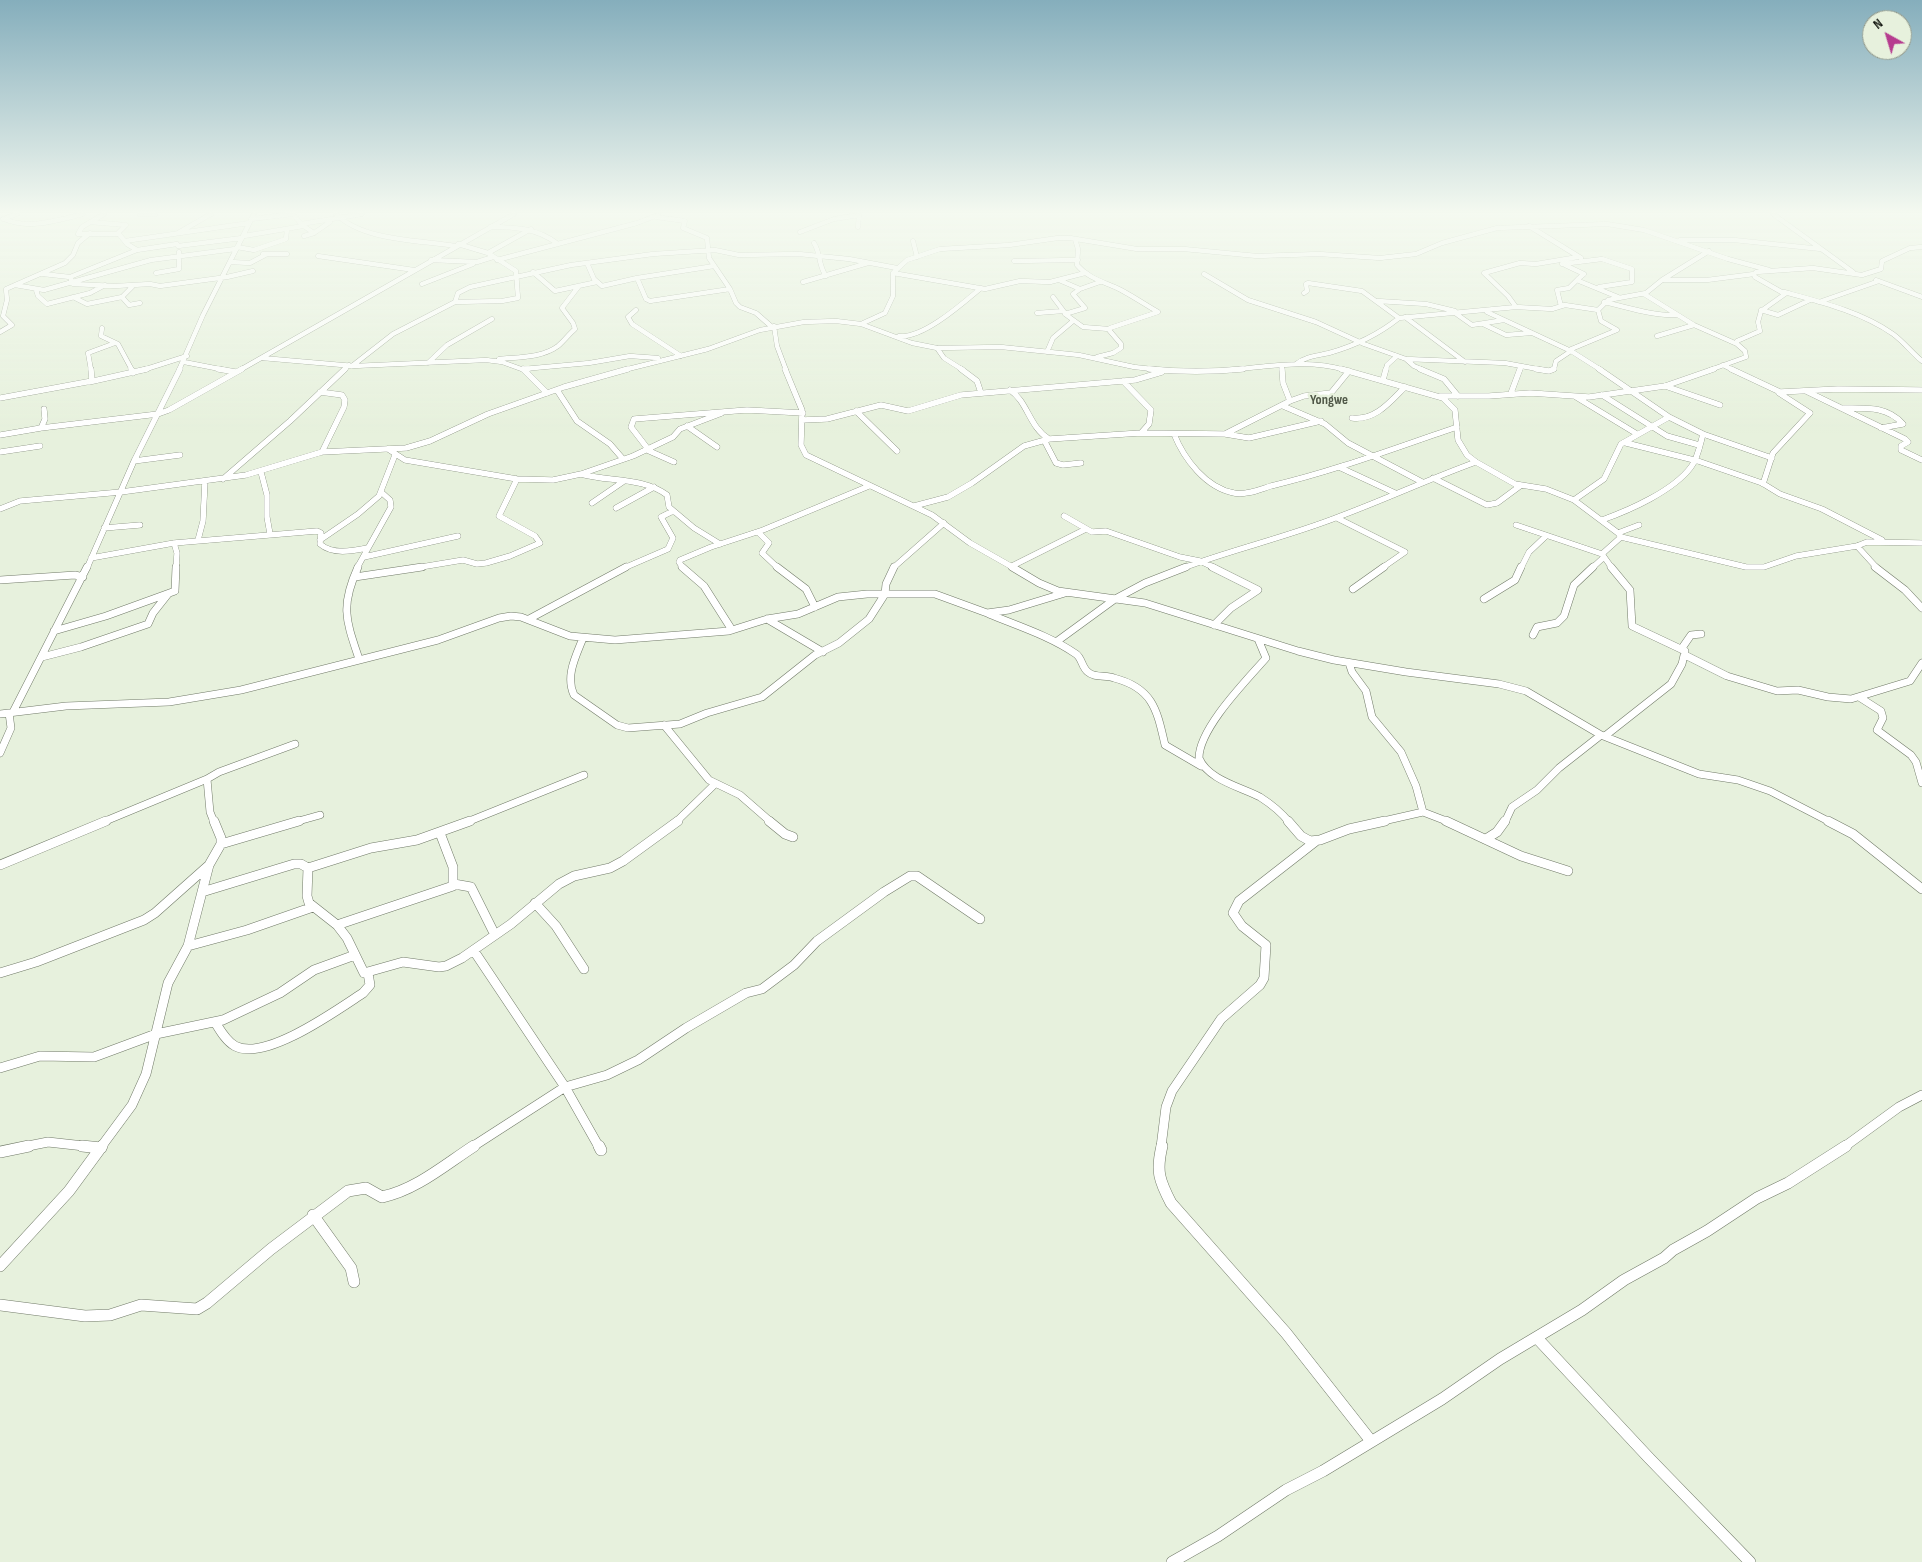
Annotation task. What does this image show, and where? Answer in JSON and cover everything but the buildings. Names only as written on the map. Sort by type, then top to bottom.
[{"type":"street","points":[[0,332],[12,326],[4,318],[2,312],[7,300],[5,291],[12,287]]},
{"type":"street","points":[[23,287],[44,290],[59,287]]},
{"type":"street","points":[[36,290],[38,296],[46,304],[92,292],[101,287]]},
{"type":"street","points":[[72,297],[87,304],[122,297],[132,287]]},
{"type":"street","points":[[0,753],[11,728],[11,713],[83,577],[134,461],[188,356],[203,315],[218,287]]},
{"type":"street","points":[[0,435],[41,428],[158,414],[262,358],[385,287]]},
{"type":"street","points":[[455,302],[458,293],[470,287]]},
{"type":"street","points":[[223,479],[290,421],[320,392],[393,334],[455,302],[516,299],[518,298],[517,287]]},
{"type":"street","points":[[550,287],[554,290],[573,287]]},
{"type":"street","points":[[262,358],[351,366],[384,366],[490,360],[533,354],[559,345],[575,329],[575,324],[563,312],[562,308],[578,287]]},
{"type":"street","points":[[641,287],[646,299],[650,301],[730,289],[738,305],[756,313],[773,326],[774,338],[795,388],[802,417],[801,446],[806,455],[914,506],[944,523],[970,543],[1044,585],[1067,593],[1155,606],[1298,651],[1349,663],[1515,687],[1551,704],[1603,735],[1689,771],[1738,780],[1770,791],[1853,834],[1922,889]]},
{"type":"street","points":[[861,324],[885,313],[893,296],[893,287]]},
{"type":"street","points":[[976,287],[995,287]]},
{"type":"street","points":[[1075,287],[1080,289]]},
{"type":"street","points":[[1036,314],[1085,308],[1073,294],[1086,287]]},
{"type":"street","points":[[1053,297],[1073,321],[1083,327],[1109,329],[1158,312],[1113,287]]},
{"type":"street","points":[[1226,287],[1248,300],[1316,322],[1359,342],[1406,359],[1505,363],[1551,370],[1555,367],[1558,359],[1570,351],[1617,330],[1601,321],[1598,310]]},
{"type":"street","points":[[1304,293],[1307,290],[1306,287]]},
{"type":"street","points":[[1339,287],[1362,291],[1465,362]]},
{"type":"street","points":[[1498,287],[1505,292],[1516,307]]},
{"type":"street","points":[[1561,306],[1557,290],[1570,287]]},
{"type":"street","points":[[1596,287],[1618,297]]},
{"type":"street","points":[[1598,310],[1604,302],[1618,297],[1644,294],[1653,287]]},
{"type":"street","points":[[1775,287],[1784,292],[1819,302],[1888,331],[1922,361]]},
{"type":"street","points":[[1819,302],[1862,287]]},
{"type":"street","points":[[1895,287],[1922,297]]},
{"type":"street","points":[[907,337],[956,311],[981,288]]},
{"type":"street","points":[[1737,344],[1738,341],[1760,331],[1758,317],[1761,310],[1782,297],[1785,294],[1784,292]]},
{"type":"street","points":[[0,509],[20,501],[121,492],[223,479],[262,472],[322,452],[388,449],[416,445],[488,414],[547,393],[715,347],[773,326],[822,321],[861,324],[912,343],[937,348],[1001,346],[1094,357],[1134,367],[1167,371],[1210,372],[1296,364],[1325,364],[1438,395],[1458,396],[1489,396],[1511,393],[1576,397],[1634,392],[1665,386],[1747,356],[1745,351],[1737,344],[1694,325],[1644,294]]},
{"type":"street","points":[[122,297],[129,305],[140,304]]},
{"type":"street","points":[[1761,310],[1780,314],[1810,300]]},
{"type":"street","points":[[1377,301],[1426,304],[1462,312]]},
{"type":"street","points":[[1604,302],[1648,311],[1660,316],[1676,315]]},
{"type":"street","points":[[1296,364],[1302,359],[1330,353],[1359,342],[1384,330],[1402,318],[1516,307],[1549,309],[1561,306],[1598,310]]},
{"type":"street","points":[[636,310],[628,317],[632,324],[681,356]]},
{"type":"street","points":[[1485,311],[1570,351],[1669,417],[1703,434],[1772,458]]},
{"type":"street","points":[[1456,313],[1470,324],[1483,324],[1504,320]]},
{"type":"street","points":[[428,363],[456,338],[492,319]]},
{"type":"street","points":[[1047,352],[1053,338],[1073,321]]},
{"type":"street","points":[[1483,324],[1506,335],[1531,332]]},
{"type":"street","points":[[1657,336],[1694,325]]},
{"type":"street","points":[[102,328],[101,336],[122,349],[133,372]]},
{"type":"street","points":[[1094,357],[1121,348],[1121,344],[1109,329]]},
{"type":"street","points":[[893,336],[907,337],[913,340],[912,343]]},
{"type":"street","points":[[89,382],[93,379],[88,352],[115,343]]},
{"type":"street","points":[[937,348],[944,357],[976,381],[981,389],[981,393]]},
{"type":"street","points":[[0,398],[89,382],[133,372],[188,356]]},
{"type":"street","points":[[523,369],[574,365],[630,356],[672,358]]},
{"type":"street","points":[[1383,380],[1386,365],[1397,356]]},
{"type":"street","points":[[1406,359],[1414,366],[1444,380],[1458,396]]},
{"type":"street","points":[[490,360],[504,362],[523,369],[532,375],[540,387],[547,393]]},
{"type":"street","points":[[184,362],[236,372]]},
{"type":"street","points":[[1282,365],[1283,383],[1290,401]]},
{"type":"street","points":[[1723,365],[1775,391],[1810,413],[1777,448],[1763,484]]},
{"type":"street","points":[[1511,393],[1521,366]]},
{"type":"street","points":[[1225,434],[1290,401],[1304,396],[1331,393],[1348,370]]},
{"type":"street","points":[[674,462],[647,450],[631,427],[634,419],[752,410],[827,420],[881,405],[908,411],[954,396],[1135,380],[1167,371]]},
{"type":"street","points":[[1123,381],[1151,410],[1149,424],[1141,433]]},
{"type":"street","points":[[1665,386],[1720,406]]},
{"type":"street","points":[[1352,418],[1362,419],[1380,410],[1405,387]]},
{"type":"street","points":[[1775,391],[1786,393],[1861,388],[1922,390]]},
{"type":"street","points":[[557,390],[577,421],[606,441],[623,460]]},
{"type":"street","points":[[1010,390],[1018,396],[1033,425],[1047,439],[1056,463],[1063,465],[1081,462]]},
{"type":"street","points":[[1806,391],[1905,439],[1908,442],[1901,446],[1901,450],[1922,460]]},
{"type":"street","points":[[320,392],[342,395],[345,400],[344,407],[322,452]]},
{"type":"street","points":[[1438,395],[1453,406],[1458,440],[1476,462],[1520,486],[1546,489],[1574,500],[1619,535],[1746,567],[1760,568],[1796,556],[1857,546],[1867,542],[1883,540],[1922,543]]},
{"type":"street","points":[[1602,395],[1674,439],[1699,445]]},
{"type":"street","points":[[1576,397],[1637,434]]},
{"type":"street","points":[[1283,406],[1329,426],[1348,443],[1422,482]]},
{"type":"street","points":[[1841,408],[1883,409],[1894,414],[1903,424],[1879,428]]},
{"type":"street","points":[[41,428],[45,418],[44,409]]},
{"type":"street","points":[[856,411],[897,451]]},
{"type":"street","points":[[388,449],[405,460],[517,479],[544,480],[581,474],[623,460],[673,437],[679,430],[722,413]]},
{"type":"street","points":[[1574,500],[1604,479],[1620,445],[1669,417]]},
{"type":"street","points":[[914,506],[948,497],[972,483],[1024,446],[1047,439],[1077,436],[1107,437],[1141,433],[1225,434],[1249,438],[1321,422]]},
{"type":"street","points":[[688,426],[717,447]]},
{"type":"street","points":[[1174,434],[1180,452],[1196,472],[1233,494],[1244,493],[1342,468],[1457,427]]},
{"type":"street","points":[[1602,520],[1623,513],[1681,478],[1693,465],[1703,434]]},
{"type":"street","points":[[1626,443],[1694,460],[1763,484],[1780,494],[1822,509],[1883,540]]},
{"type":"street","points":[[0,452],[40,446]]},
{"type":"street","points":[[134,461],[180,455]]},
{"type":"street","points":[[320,540],[358,514],[381,492],[385,477],[395,455]]},
{"type":"street","points":[[1056,642],[1115,599],[1145,583],[1200,561],[1337,518],[1422,482],[1476,462]]},
{"type":"street","points":[[1342,468],[1395,493]]},
{"type":"street","points":[[262,472],[267,495],[270,534]]},
{"type":"street","points":[[581,474],[604,480],[641,483],[654,488],[667,495],[666,503],[694,528],[720,544]]},
{"type":"street","points":[[1434,478],[1487,505],[1497,503],[1520,486]]},
{"type":"street","points":[[355,576],[395,573],[463,559],[476,564],[484,563],[517,553],[540,543],[535,536],[499,516],[517,479]]},
{"type":"street","points":[[592,503],[624,481]]},
{"type":"street","points":[[198,540],[203,521],[205,482]]},
{"type":"street","points":[[732,630],[723,619],[709,592],[700,581],[685,571],[679,562],[686,557],[758,532],[869,486]]},
{"type":"street","points":[[616,508],[654,488]]},
{"type":"street","points":[[359,659],[346,618],[348,593],[367,548],[391,507],[390,500],[381,492]]},
{"type":"street","points":[[529,619],[636,562],[668,549],[673,535],[661,517],[673,510]]},
{"type":"street","points":[[1064,516],[1094,533],[1106,531],[1180,557],[1200,561],[1258,590],[1230,608],[1214,625]]},
{"type":"street","points":[[1337,518],[1405,552],[1353,589]]},
{"type":"street","points":[[583,638],[571,677],[571,688],[574,695],[623,728],[680,724],[707,713],[762,697],[815,655],[839,643],[863,624],[877,609],[885,594],[886,584],[893,568],[944,523]]},
{"type":"street","points":[[104,528],[140,524]]},
{"type":"street","points":[[1516,525],[1602,556],[1630,590],[1632,626],[1727,676],[1777,691],[1798,690],[1842,699],[1859,697],[1910,681],[1922,663]]},
{"type":"street","points":[[1533,635],[1536,626],[1555,624],[1564,617],[1568,610],[1571,590],[1574,585],[1619,535],[1639,525]]},
{"type":"street","points":[[1012,566],[1086,529]]},
{"type":"street","points":[[91,558],[174,542],[320,532],[322,548],[354,550],[367,548]]},
{"type":"street","points":[[758,532],[769,544],[762,553],[782,572],[802,585],[815,607]]},
{"type":"street","points":[[364,556],[458,536]]},
{"type":"street","points":[[1484,599],[1512,583],[1529,552],[1546,536]]},
{"type":"street","points":[[54,631],[168,594],[176,589],[176,557],[178,553],[174,542]]},
{"type":"street","points":[[1857,546],[1871,564],[1905,590],[1922,608]]},
{"type":"street","points":[[0,580],[75,575],[83,577]]},
{"type":"street","points":[[987,613],[1009,610],[1067,593]]},
{"type":"street","points":[[42,657],[81,647],[148,624],[156,608],[168,594]]},
{"type":"street","points":[[0,714],[39,708],[169,702],[242,690],[438,640],[506,616],[518,616],[529,619],[546,628],[583,638],[615,640],[732,630],[767,619],[798,614],[838,597],[885,594],[935,594],[987,613],[1056,642],[1078,655],[1088,672],[1092,675],[1112,677],[1140,688],[1157,710],[1165,744],[1210,773],[1240,786],[1270,804],[1284,815],[1302,838],[1316,841]]},
{"type":"street","points":[[767,619],[822,652]]},
{"type":"street","points":[[1486,839],[1504,824],[1512,808],[1537,790],[1559,768],[1622,720],[1656,700],[1677,677],[1691,635],[1701,634]]},
{"type":"street","points":[[1204,768],[1199,762],[1198,755],[1210,727],[1228,700],[1266,658],[1258,639]]},
{"type":"street","points":[[1349,663],[1352,672],[1366,691],[1372,717],[1401,752],[1416,786],[1423,812]]},
{"type":"street","points":[[1859,697],[1881,711],[1883,718],[1877,730],[1915,760],[1922,783]]},
{"type":"street","points":[[664,724],[705,776],[715,784],[740,795],[777,828],[793,837]]},
{"type":"street","points":[[0,865],[207,779],[224,770],[295,744]]},
{"type":"street","points":[[202,892],[294,864],[301,864],[308,868],[371,848],[418,840],[440,833],[584,775]]},
{"type":"street","points":[[0,1266],[69,1191],[132,1105],[146,1074],[168,983],[188,946],[210,865],[221,844],[221,838],[210,812],[207,779]]},
{"type":"street","points":[[308,868],[307,896],[313,907],[338,925],[347,938],[364,973],[403,962],[439,967],[446,966],[474,951],[551,889],[574,876],[610,868],[623,861],[685,815],[715,784]]},
{"type":"street","points":[[1371,1441],[1286,1334],[1171,1203],[1159,1180],[1158,1162],[1164,1136],[1166,1107],[1172,1091],[1221,1019],[1260,985],[1264,978],[1266,945],[1241,925],[1233,915],[1233,910],[1239,901],[1316,841],[1347,830],[1423,812],[1466,829],[1521,856],[1568,871]]},
{"type":"street","points":[[221,844],[320,815]]},
{"type":"street","points":[[440,833],[452,866],[454,884]]},
{"type":"street","points":[[0,973],[36,962],[144,920],[155,913],[210,865]]},
{"type":"street","points":[[0,1305],[85,1316],[110,1315],[141,1305],[197,1309],[313,1216],[348,1191],[356,1188],[366,1188],[382,1197],[411,1187],[565,1087],[607,1076],[638,1060],[686,1028],[746,993],[762,990],[794,965],[817,941],[884,892],[910,876],[917,876],[980,919]]},
{"type":"street","points":[[338,925],[450,888],[454,884]]},
{"type":"street","points":[[454,884],[471,887],[495,935]]},
{"type":"street","points":[[535,903],[548,914],[560,929],[584,968]]},
{"type":"street","points":[[188,946],[247,930],[313,907]]},
{"type":"street","points":[[474,951],[565,1087],[601,1150]]},
{"type":"street","points":[[0,1068],[40,1056],[94,1057],[156,1034],[235,1016],[280,993],[314,970],[355,955]]},
{"type":"street","points":[[215,1022],[234,1046],[250,1049],[259,1048],[310,1028],[363,993],[370,986],[368,973]]},
{"type":"street","points":[[1180,1560],[1286,1490],[1323,1471],[1442,1399],[1500,1359],[1582,1310],[1624,1280],[1664,1258],[1673,1250],[1707,1231],[1757,1198],[1788,1183],[1849,1144],[1899,1107],[1922,1095]]},
{"type":"street","points":[[0,1152],[48,1142],[101,1148]]},
{"type":"street","points":[[313,1216],[351,1268],[354,1282]]},
{"type":"street","points":[[1537,1338],[1649,1458],[1750,1562]]},
{"type":"district","name":"Yongwe","points":[[1329,400]]}]
